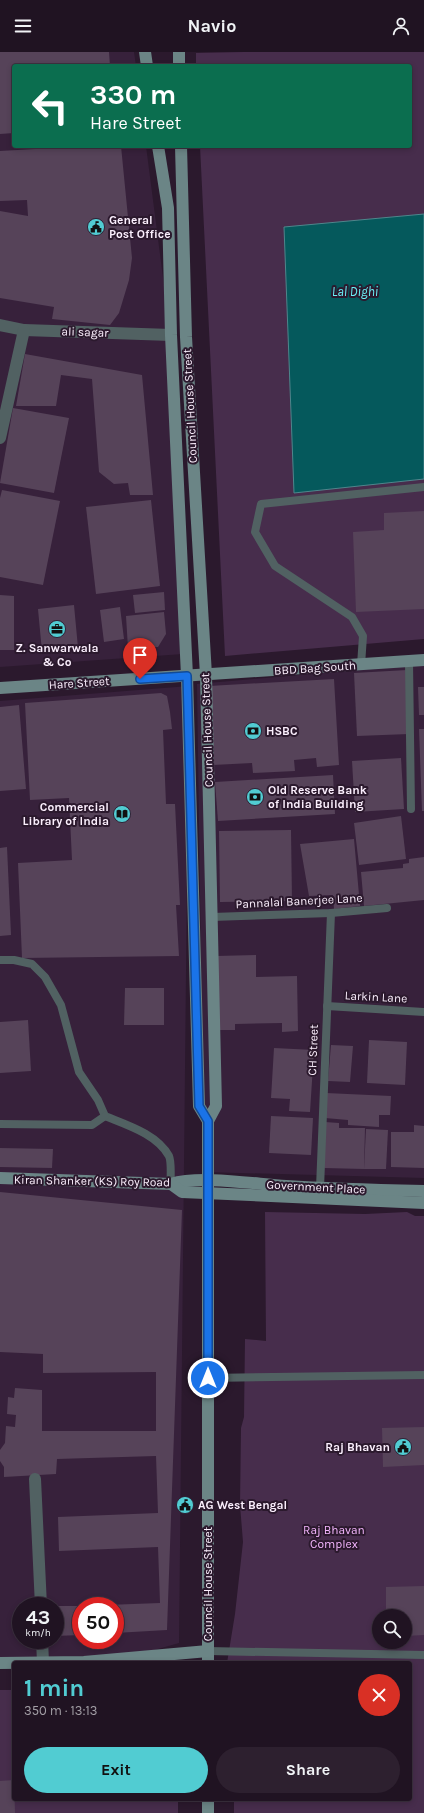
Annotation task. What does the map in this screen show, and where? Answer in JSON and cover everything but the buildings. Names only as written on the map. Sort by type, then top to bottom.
[{"type":"main road","points":[[145,52],[147,64]]},
{"type":"main road","points":[[179,52],[179,64]]},
{"type":"main road","name":"Council House Street","points":[[158,148],[168,208],[171,335],[187,676],[199,1106],[208,1121]]},
{"type":"main road","name":"Council House Street","points":[[181,148],[186,337],[206,674],[216,1106],[208,1121],[208,1661]]},
{"type":"main road","name":"BBD Bag South","points":[[206,674],[424,660]]},
{"type":"main road","name":"Hare Street","points":[[0,688],[206,674]]},
{"type":"main road","name":"Kiran Shanker (KS) Roy Road","points":[[0,1178],[171,1184],[184,1180],[208,1187]]},
{"type":"main road","points":[[208,1187],[424,1203]]},
{"type":"main road","name":"Government Place","points":[[208,1187],[424,1191]]},
{"type":"main road","points":[[96,1661],[208,1651]]},
{"type":"main road","points":[[0,1663],[12,1663]]},
{"type":"main road","points":[[208,1801],[208,1813]]},
{"type":"street","name":"ali sagar","points":[[0,325],[24,330],[171,335]]},
{"type":"street","points":[[0,438],[24,330]]},
{"type":"street","points":[[35,1479],[41,1597]]},
{"type":"street","points":[[42,1649],[43,1661]]},
{"type":"lane","points":[[361,665],[363,636],[352,617],[276,566],[255,532],[261,504],[424,487]]},
{"type":"lane","points":[[409,662],[411,809]]},
{"type":"lane","name":"Pannalal Banerjee Lane","points":[[212,917],[331,913],[386,908]]},
{"type":"lane","name":"CH Street","points":[[320,1188],[331,913]]},
{"type":"lane","points":[[0,960],[14,960],[32,964],[45,977],[61,1005],[79,1072],[98,1100],[105,1116],[136,1129],[159,1145],[170,1157],[171,1184]]},
{"type":"lane","name":"Larkin Lane","points":[[327,1006],[424,1012]]},
{"type":"lane","points":[[0,1124],[92,1125],[105,1116]]},
{"type":"lane","points":[[208,1378],[424,1375]]},
{"type":"lane","points":[[208,1651],[424,1655]]},
{"type":"shaded area","points":[[0,52],[134,52],[136,64],[12,64],[12,148],[146,148],[165,293],[183,654],[0,667]]},
{"type":"shaded area","points":[[424,664],[424,1178],[204,1172],[197,684]]},
{"type":"shaded area","points":[[189,686],[179,1643],[116,1661],[0,1661],[0,701]]},
{"type":"green space","points":[[424,52],[424,639],[225,656],[200,148],[412,148],[412,64],[196,64],[196,53]]},
{"type":"green space","name":"Raj Bhavan Complex","points":[[265,1212],[365,1214],[407,1212],[415,1216],[424,1216],[424,1813],[234,1813],[234,1801],[412,1801],[412,1661],[227,1661],[235,1614],[243,1542],[240,1505],[241,1428],[244,1417],[245,1339],[266,1341]]},
{"type":"green space","points":[[0,1690],[12,1690],[12,1801],[178,1801],[178,1813],[0,1813]]},
{"type":"water","name":"Lal Dighi","points":[[424,214],[424,479],[294,493],[284,227]]},
{"type":"place","name":"General Post Office","points":[[96,227]]},
{"type":"place","name":"Z. Sanwarwala & Co","points":[[57,629]]},
{"type":"place","name":"HSBC","points":[[253,731]]},
{"type":"place","name":"Old Reserve Bank of India Building","points":[[255,797]]},
{"type":"place","name":"Commercial Library of India","points":[[122,814]]},
{"type":"place","name":"Raj Bhavan","points":[[403,1447]]},
{"type":"place","name":"AG West Bengal","points":[[185,1505]]},
{"type":"route","points":[[140,679],[187,676],[199,1106],[208,1121],[208,1378]]}]
